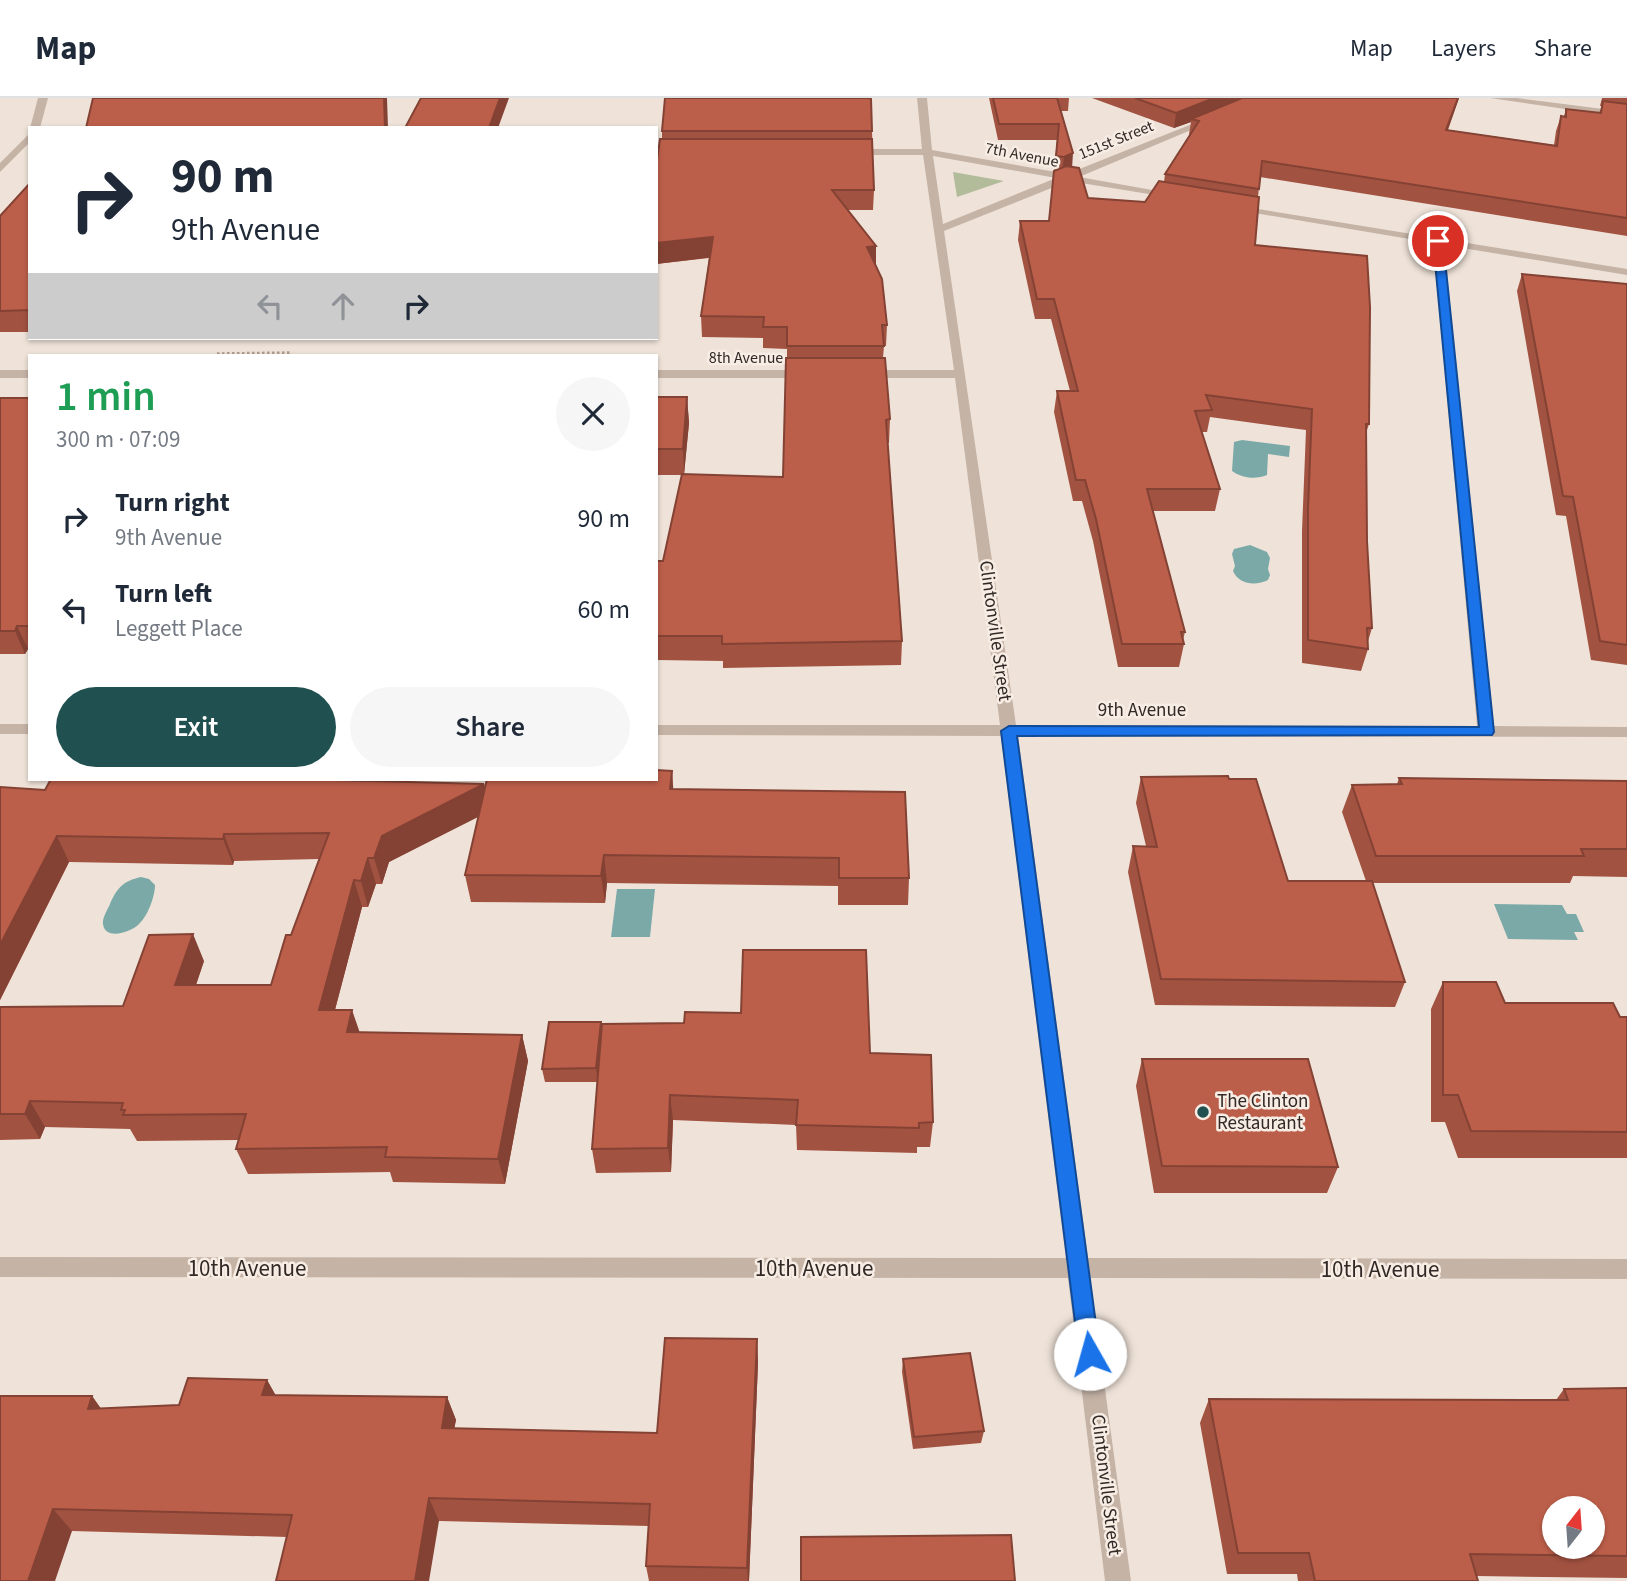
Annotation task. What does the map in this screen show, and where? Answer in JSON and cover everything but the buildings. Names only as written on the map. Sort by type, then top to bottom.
[{"type":"street","points":[[36,126],[43,98]]},
{"type":"street","name":"Clintonville Street","points":[[922,98],[927,152],[961,374],[1009,731],[1118,1581]]},
{"type":"street","points":[[1495,98],[1627,115]]},
{"type":"street","name":"151st Street","points":[[940,229],[1227,113]]},
{"type":"street","points":[[0,169],[28,138]]},
{"type":"street","points":[[0,152],[28,152]]},
{"type":"street","name":"7th Avenue","points":[[836,152],[927,152],[1062,179],[1190,200]]},
{"type":"street","points":[[1231,206],[1627,272]]},
{"type":"street","points":[[1438,241],[1486,732]]},
{"type":"street","points":[[0,374],[28,374]]},
{"type":"street","name":"8th Avenue","points":[[658,374],[824,374]]},
{"type":"street","points":[[851,374],[961,374]]},
{"type":"street","points":[[0,729],[28,729]]},
{"type":"street","name":"9th Avenue","points":[[658,730],[1627,732]]},
{"type":"street","name":"10th Avenue","points":[[0,1267],[1627,1269]]},
{"type":"path","points":[[217,354],[292,354]]},
{"type":"green space","points":[[953,172],[1004,181],[957,197]]},
{"type":"water","points":[[1242,440],[1290,446],[1289,457],[1268,454],[1267,475],[1249,478],[1240,475],[1232,471],[1234,442]]},
{"type":"water","points":[[1250,545],[1267,552],[1270,558],[1268,580],[1258,583],[1244,582],[1233,571],[1234,549]]},
{"type":"water","points":[[141,877],[149,879],[155,885],[145,916],[131,930],[113,934],[108,932],[103,922],[115,894],[125,883]]},
{"type":"water","points":[[617,889],[655,889],[650,937],[611,937]]},
{"type":"water","points":[[1494,904],[1562,905],[1567,914],[1576,914],[1584,932],[1574,932],[1578,940],[1508,939]]},
{"type":"place","name":"The Clinton Restaurant","points":[[1203,1112]]},
{"type":"route","points":[[1090,1354],[1009,731],[1486,732],[1438,241]]}]
